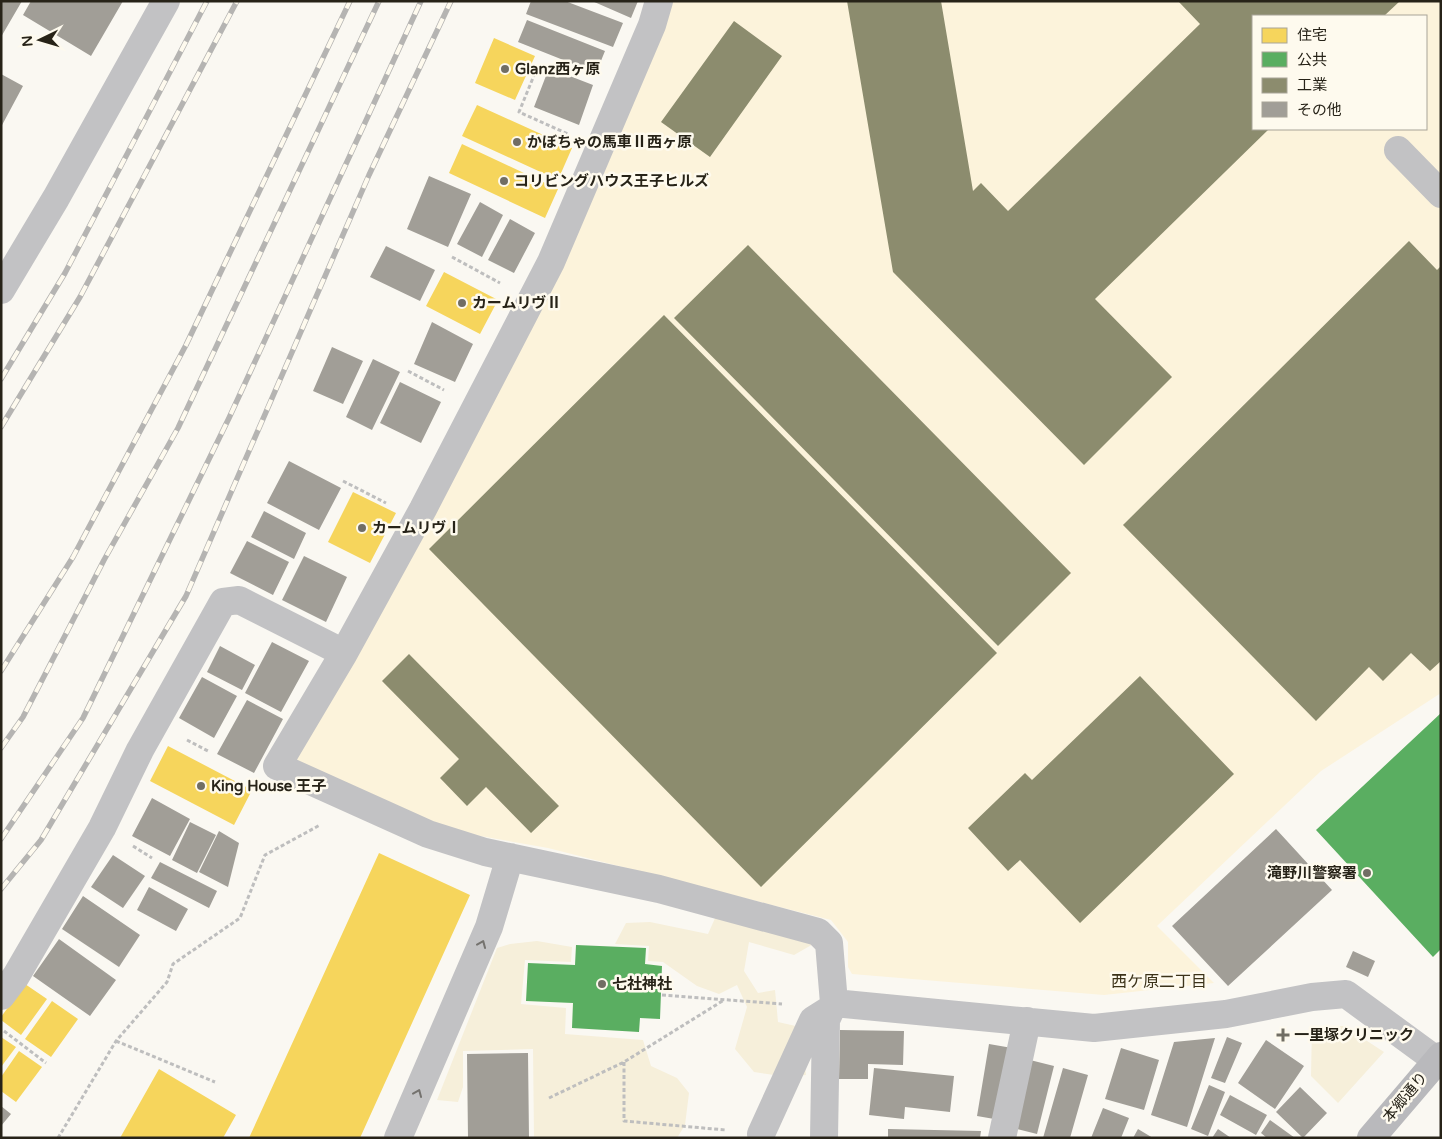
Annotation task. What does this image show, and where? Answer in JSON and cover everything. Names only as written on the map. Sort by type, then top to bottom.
[{"type":"main road","name":"本郷通り","points":[[1371,1138],[1438,1058]]},
{"type":"street","points":[[1,290],[56,198],[166,1]]},
{"type":"street","points":[[659,1],[652,25],[551,262],[417,520],[344,653],[277,766],[428,834],[485,852],[659,889],[818,932],[829,943],[833,1006],[826,1020],[824,1138]]},
{"type":"street","points":[[1398,150],[1441,194]]},
{"type":"street","points":[[1,996],[16,976],[102,828],[140,750],[223,602],[239,600],[344,653]]},
{"type":"street","points":[[398,1138],[489,927],[510,857]]},
{"type":"street","points":[[761,1134],[813,1020],[833,1006],[1094,1028],[1226,1014],[1312,997],[1346,994],[1438,1058]]},
{"type":"street","points":[[1002,1138],[1027,1021]]},
{"type":"path","points":[[535,73],[518,112],[600,148]]},
{"type":"path","points":[[452,257],[532,300]]},
{"type":"path","points":[[408,370],[476,407]]},
{"type":"path","points":[[343,481],[417,520]]},
{"type":"path","points":[[58,1138],[116,1041],[167,982],[173,964],[240,918],[265,854],[323,823]]},
{"type":"path","points":[[662,995],[833,1006]]},
{"type":"path","points":[[549,1098],[624,1062],[724,1000]]},
{"type":"path","points":[[1,1030],[46,1063]]},
{"type":"path","points":[[116,1041],[215,1082]]},
{"type":"path","points":[[624,1062],[624,1121],[761,1134]]},
{"type":"shaded area","points":[[670,1],[1441,1],[1441,693],[1321,771],[1157,926],[1214,983],[1104,995],[852,974],[848,967],[848,942],[831,920],[548,848],[441,829],[298,766],[296,750]]},
{"type":"shaded area","points":[[716,916],[815,943],[794,955],[749,942],[744,971],[758,993],[775,990],[778,1022],[800,1027],[806,1075],[788,1077],[754,1072],[735,1049],[747,1007],[737,985],[719,994],[697,986],[663,962],[648,961],[649,946],[615,944],[626,923],[650,922],[708,934]]},
{"type":"shaded area","points":[[537,941],[572,947],[571,962],[525,960],[521,1004],[566,1008],[565,1034],[643,1040],[651,1066],[677,1078],[689,1093],[685,1125],[677,1138],[534,1138],[533,1049],[463,1051],[463,1087],[458,1102],[437,1100],[497,948],[510,944]]},
{"type":"shaded area","points":[[1312,1026],[1344,1026],[1384,1052],[1338,1103],[1311,1076]]},
{"type":"building: 住宅","name":"Glanz西ヶ原","points":[[494,38],[535,56],[515,100],[475,83]]},
{"type":"building: 住宅","name":"かぼちゃの馬車Ⅱ西ヶ原","points":[[477,105],[572,148],[558,180],[462,136]]},
{"type":"building: 住宅","name":"コリビングハウス王子ヒルズ","points":[[462,144],[558,189],[545,218],[449,173]]},
{"type":"building: 住宅","name":"カームリヴⅡ","points":[[444,272],[498,300],[480,334],[426,306]]},
{"type":"building: 住宅","name":"カームリヴⅠ","points":[[353,492],[396,513],[370,563],[328,542]]},
{"type":"building: 住宅","name":"King House 王子","points":[[168,746],[252,790],[234,825],[150,781]]},
{"type":"building: 住宅","points":[[379,853],[470,895],[360,1138],[249,1138]]},
{"type":"building: 住宅","points":[[25,984],[47,999],[21,1035],[1,1020],[1,1017]]},
{"type":"building: 住宅","points":[[52,1001],[78,1019],[51,1057],[25,1039]]},
{"type":"building: 住宅","points":[[1,1037],[16,1047],[1,1067]]},
{"type":"building: 住宅","points":[[19,1051],[42,1067],[16,1102],[1,1091],[1,1077]]},
{"type":"building: 住宅","points":[[159,1069],[236,1115],[223,1138],[120,1138]]},
{"type":"building: 公共","points":[[1441,713],[1441,949],[1433,957],[1316,830]]},
{"type":"building: 公共","points":[[576,945],[646,948],[645,964],[662,966],[660,1019],[640,1018],[639,1032],[572,1028],[573,1003],[526,1001],[528,963],[575,965]]},
{"type":"building: 工業","points":[[847,1],[941,1],[973,191],[981,183],[1008,211],[1200,24],[1178,1],[1400,1],[1385,15],[1252,15],[1252,130],[1268,130],[1095,299],[1172,377],[1084,465],[893,272]]},
{"type":"building: 工業","points":[[734,21],[782,56],[710,157],[661,122]]},
{"type":"building: 工業","points":[[1409,241],[1437,270],[1441,266],[1441,661],[1430,671],[1411,653],[1383,681],[1369,667],[1316,721],[1123,525]]},
{"type":"building: 工業","points":[[748,245],[1071,573],[998,646],[674,318]]},
{"type":"building: 工業","points":[[664,315],[997,653],[761,887],[429,549]]},
{"type":"building: 工業","points":[[409,654],[559,806],[531,833],[486,787],[467,806],[440,778],[459,759],[382,681]]},
{"type":"building: 工業","points":[[1140,676],[1234,774],[1080,923],[1020,860],[1008,871],[968,828],[1025,773],[1032,780]]},
{"type":"building: その他","points":[[1,1],[22,1],[1,37]]},
{"type":"building: その他","points":[[31,1],[123,1],[91,56],[23,15]]},
{"type":"building: その他","points":[[531,1],[565,1],[623,23],[613,47],[526,14]]},
{"type":"building: その他","points":[[592,1],[638,1],[631,18]]},
{"type":"building: その他","points":[[527,20],[605,51],[596,73],[518,42]]},
{"type":"building: その他","points":[[549,68],[593,85],[579,125],[534,107]]},
{"type":"building: その他","points":[[1,74],[23,86],[1,127]]},
{"type":"building: その他","points":[[429,176],[471,194],[448,247],[407,229]]},
{"type":"building: その他","points":[[480,202],[503,215],[482,257],[457,244]]},
{"type":"building: その他","points":[[510,219],[535,233],[514,273],[488,260]]},
{"type":"building: その他","points":[[386,246],[435,270],[420,301],[370,277]]},
{"type":"building: その他","points":[[432,322],[473,344],[455,382],[414,364]]},
{"type":"building: その他","points":[[332,347],[363,361],[343,404],[313,391]]},
{"type":"building: その他","points":[[373,359],[400,372],[372,430],[346,417]]},
{"type":"building: その他","points":[[400,382],[441,402],[421,443],[380,423]]},
{"type":"building: その他","points":[[289,461],[341,488],[319,530],[267,503]]},
{"type":"building: その他","points":[[264,511],[306,533],[294,559],[251,537]]},
{"type":"building: その他","points":[[247,541],[289,562],[273,595],[230,573]]},
{"type":"building: その他","points":[[304,556],[347,577],[326,622],[282,600]]},
{"type":"building: その他","points":[[272,642],[309,661],[281,712],[245,693]]},
{"type":"building: その他","points":[[220,646],[255,665],[242,690],[207,672]]},
{"type":"building: その他","points":[[202,677],[237,696],[214,738],[179,718]]},
{"type":"building: その他","points":[[247,700],[283,719],[254,773],[217,754]]},
{"type":"building: その他","points":[[152,798],[190,819],[170,856],[132,836]]},
{"type":"building: その他","points":[[190,822],[216,835],[197,873],[172,860]]},
{"type":"building: その他","points":[[1276,829],[1332,890],[1228,986],[1172,926]]},
{"type":"building: その他","points":[[219,831],[239,843],[228,887],[199,872]]},
{"type":"building: その他","points":[[113,855],[145,876],[123,908],[91,887]]},
{"type":"building: その他","points":[[160,862],[217,891],[209,908],[151,878]]},
{"type":"building: その他","points":[[149,887],[188,909],[176,931],[137,910]]},
{"type":"building: その他","points":[[83,896],[140,935],[119,967],[62,929]]},
{"type":"building: その他","points":[[59,939],[116,980],[90,1016],[33,976]]},
{"type":"building: その他","points":[[1353,951],[1375,961],[1368,977],[1346,967]]},
{"type":"building: その他","points":[[840,1030],[904,1031],[903,1065],[868,1064],[868,1079],[839,1079]]},
{"type":"building: その他","points":[[1227,1037],[1242,1043],[1225,1083],[1211,1078]]},
{"type":"building: その他","points":[[1215,1038],[1187,1127],[1151,1115],[1174,1042]]},
{"type":"building: その他","points":[[1266,1040],[1304,1066],[1275,1109],[1238,1083]]},
{"type":"building: その他","points":[[989,1044],[1012,1048],[1000,1120],[977,1116]]},
{"type":"building: その他","points":[[1121,1048],[1159,1060],[1144,1110],[1105,1099]]},
{"type":"building: その他","points":[[528,1053],[529,1138],[468,1138],[467,1054]]},
{"type":"building: その他","points":[[1026,1059],[1054,1066],[1037,1134],[1009,1127]]},
{"type":"building: その他","points":[[874,1068],[954,1076],[950,1112],[905,1107],[904,1119],[869,1115]]},
{"type":"building: その他","points":[[1063,1068],[1088,1075],[1070,1138],[1043,1138]]},
{"type":"building: その他","points":[[1209,1085],[1225,1092],[1208,1136],[1191,1129]]},
{"type":"building: その他","points":[[1300,1087],[1327,1113],[1303,1138],[1276,1112]]},
{"type":"building: その他","points":[[1230,1095],[1267,1115],[1256,1135],[1220,1115]]},
{"type":"building: その他","points":[[1,1106],[11,1114],[1,1126]]},
{"type":"building: その他","points":[[1103,1108],[1129,1118],[1121,1138],[1091,1138]]},
{"type":"building: その他","points":[[1270,1120],[1295,1138],[1267,1138],[1261,1133]]},
{"type":"building: その他","points":[[888,1129],[981,1131],[980,1138],[888,1138]]},
{"type":"building: その他","points":[[1138,1129],[1153,1138],[1133,1138]]},
{"type":"building: その他","points":[[1218,1129],[1231,1138],[1212,1138]]},
{"type":"railway","points":[[1,379],[65,273],[207,1]]},
{"type":"railway","points":[[1,427],[80,297],[237,1]]},
{"type":"railway","points":[[1,671],[73,557],[186,345],[350,1]]},
{"type":"railway","points":[[1,748],[23,717],[104,560],[178,428],[379,1]]},
{"type":"railway","points":[[1,839],[83,718],[229,418],[421,1]]},
{"type":"railway","points":[[1,889],[41,840],[186,596],[369,175],[451,1]]},
{"type":"place","name":"Glanz西ヶ原","points":[[505,69]]},
{"type":"place","name":"かぼちゃの馬車Ⅱ西ヶ原","points":[[517,142]]},
{"type":"place","name":"コリビングハウス王子ヒルズ","points":[[504,181]]},
{"type":"place","name":"カームリヴⅡ","points":[[462,303]]},
{"type":"place","name":"カームリヴⅠ","points":[[362,528]]},
{"type":"place","name":"King House 王子","points":[[201,786]]},
{"type":"place","name":"滝野川警察署","points":[[1367,873]]},
{"type":"place","name":"七社神社","points":[[602,984]]},
{"type":"place","name":"一里塚クリニック","points":[[1283,1035]]},
{"type":"district","name":"西ケ原二丁目","points":[[1159,981]]}]
